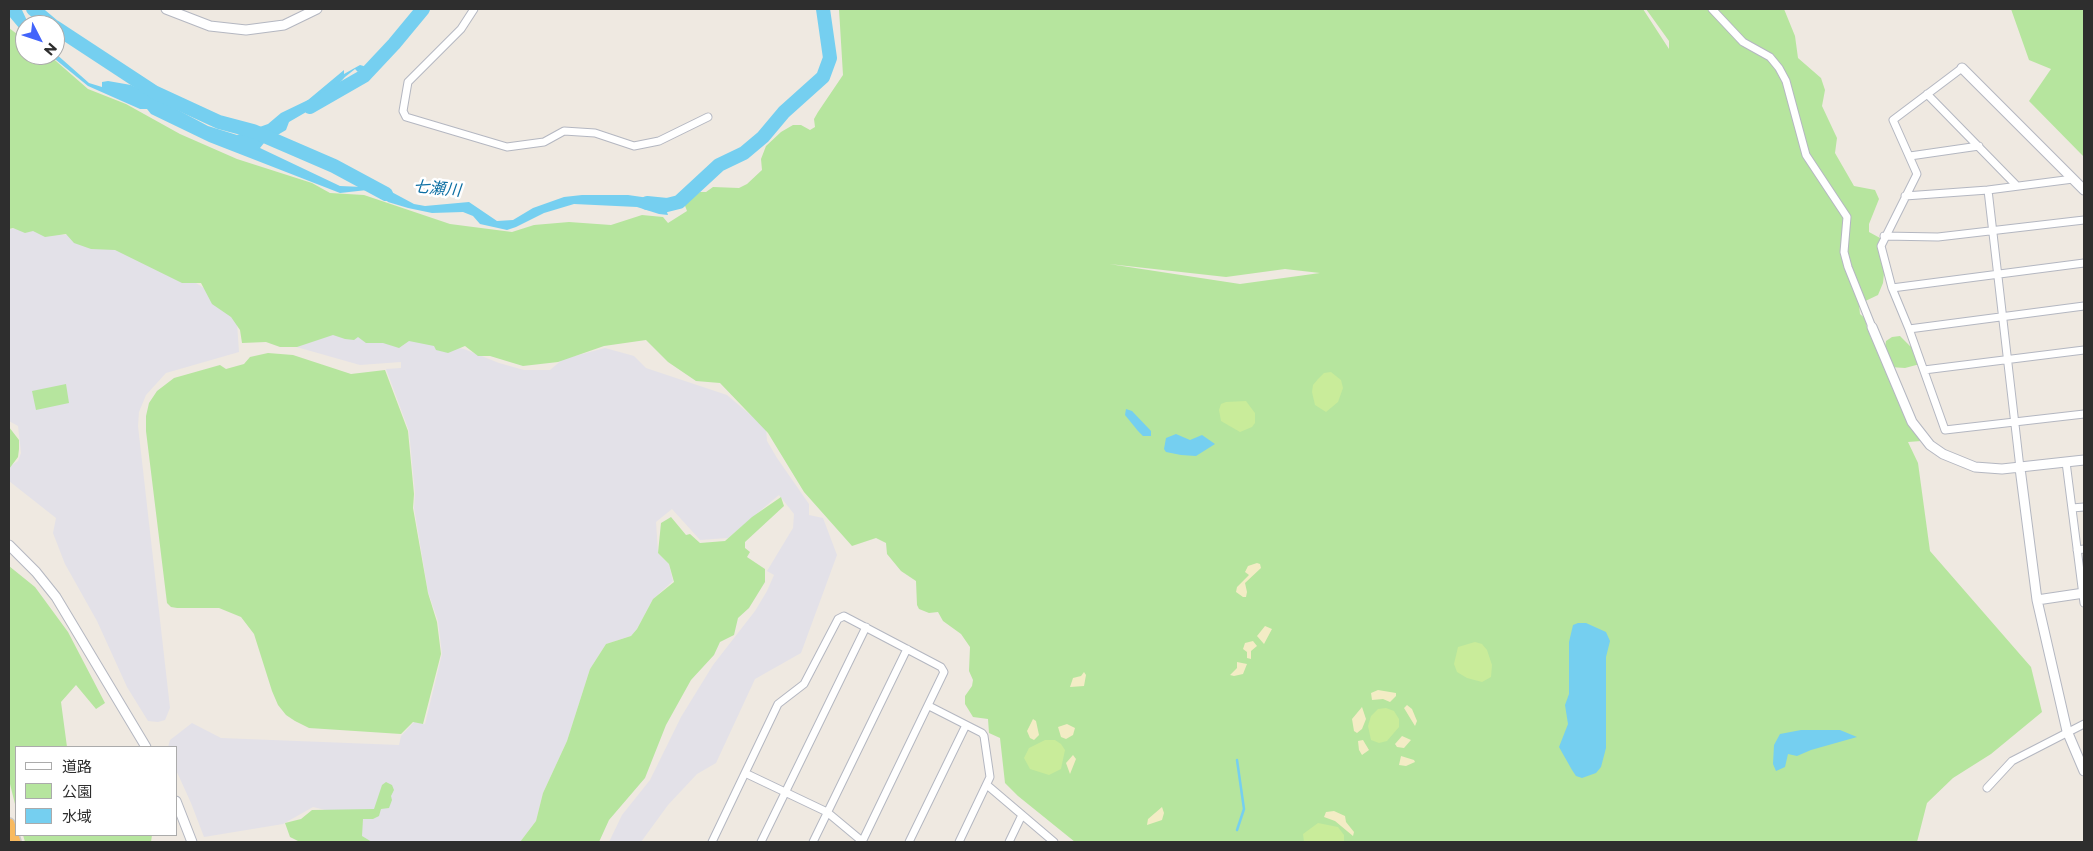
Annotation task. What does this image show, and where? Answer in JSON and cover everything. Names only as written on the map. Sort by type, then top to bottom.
[{"type":"highway","points":[[9,824],[15,842]]},
{"type":"street","points":[[170,9],[215,27],[246,30],[284,25],[313,10]]},
{"type":"street","points":[[474,9],[461,29],[408,82],[403,111],[406,117],[507,147],[544,142],[564,131],[595,133],[634,146],[659,141],[708,117]]},
{"type":"street","points":[[1712,9],[1743,42],[1770,57],[1779,68],[1786,82],[1806,155],[1847,217],[1848,229],[1844,252],[1848,267],[1912,422],[1930,446],[1958,461],[1975,467],[2020,468],[2084,460]]},
{"type":"street","points":[[2084,190],[1962,68],[1893,120],[1917,174],[1884,236],[1881,246],[1892,288],[1945,430],[2084,414]]},
{"type":"street","points":[[1927,94],[2017,186]]},
{"type":"street","points":[[1910,156],[1979,146]]},
{"type":"street","points":[[1905,196],[1988,190],[2073,179]]},
{"type":"street","points":[[1988,190],[2037,600],[2067,732],[2084,771]]},
{"type":"street","points":[[1884,236],[1938,237],[2084,220]]},
{"type":"street","points":[[1892,288],[2084,263]]},
{"type":"street","points":[[1908,329],[2084,306]]},
{"type":"street","points":[[1924,370],[2084,350]]},
{"type":"street","points":[[2066,462],[2080,550],[2084,603]]},
{"type":"street","points":[[2072,508],[2084,507]]},
{"type":"street","points":[[9,546],[36,572],[56,597],[145,746]]},
{"type":"street","points":[[2037,600],[2083,593]]},
{"type":"street","points":[[712,842],[745,773],[778,704],[804,684],[838,619],[844,616],[944,669],[944,675],[862,842],[827,812],[745,773]]},
{"type":"street","points":[[762,842],[866,627]]},
{"type":"street","points":[[813,842],[907,649]]},
{"type":"street","points":[[929,706],[982,733],[984,736],[991,769],[987,785],[959,842]]},
{"type":"street","points":[[1986,788],[2012,761],[2084,724]]},
{"type":"street","points":[[909,842],[966,725]]},
{"type":"street","points":[[987,785],[1054,842]]},
{"type":"street","points":[[178,806],[192,842]]},
{"type":"street","points":[[1009,842],[1022,815]]},
{"type":"shaded area","points":[[26,227],[64,235],[76,232],[196,283],[207,290],[237,323],[239,352],[166,373],[146,395],[139,412],[138,426],[170,708],[165,720],[158,722],[148,721],[127,687],[97,621],[65,564],[53,533],[56,518],[9,481],[9,467],[18,461],[21,453],[18,426],[9,421],[9,229]]},
{"type":"shaded area","points":[[302,315],[405,339],[464,349],[499,363],[524,370],[550,370],[563,359],[605,348],[634,356],[646,368],[727,395],[766,428],[767,441],[809,504],[809,515],[823,518],[837,555],[801,653],[755,679],[716,763],[697,774],[668,805],[641,842],[609,842],[622,815],[650,780],[681,717],[713,665],[755,611],[767,591],[774,575],[767,571],[793,528],[794,514],[779,495],[728,538],[700,540],[672,509],[656,522],[658,553],[669,564],[673,581],[653,599],[637,629],[631,636],[606,644],[590,669],[567,741],[543,793],[536,821],[520,842],[359,841],[363,819],[313,807],[283,824],[204,837],[178,774],[178,746],[168,746],[170,740],[192,723],[221,738],[399,745],[401,736],[414,722],[425,724],[442,654],[438,621],[428,592],[414,508],[415,493],[409,431],[386,369],[401,368],[401,362],[360,365],[293,346]]},
{"type":"green space","points":[[839,9],[1643,9],[1669,49],[1669,41],[1646,9],[1784,9],[1795,36],[1798,58],[1821,78],[1825,90],[1822,106],[1837,138],[1835,153],[1854,186],[1875,190],[1879,199],[1869,224],[1869,232],[1880,238],[1885,263],[1883,283],[1878,295],[1859,304],[1860,314],[1868,321],[1866,324],[1871,338],[1885,347],[1886,341],[1892,337],[1900,336],[1910,346],[1915,347],[1920,364],[1905,368],[1890,367],[1900,406],[1921,441],[1908,442],[1918,463],[1930,551],[2031,667],[2042,712],[1991,754],[1953,778],[1927,803],[1917,842],[1075,842],[1018,796],[1005,783],[1000,738],[989,733],[988,719],[973,717],[965,704],[965,696],[972,686],[973,680],[969,671],[970,647],[961,634],[943,621],[938,612],[929,613],[919,609],[917,605],[916,581],[901,571],[887,554],[886,543],[876,538],[852,546],[804,492],[768,433],[720,383],[696,381],[668,362],[646,340],[604,346],[558,362],[523,366],[490,356],[478,356],[465,346],[448,353],[436,350],[434,346],[409,341],[399,348],[383,343],[366,343],[358,337],[354,340],[333,335],[297,347],[280,347],[266,342],[242,343],[240,330],[231,317],[212,304],[201,283],[182,283],[115,250],[91,249],[74,243],[66,234],[45,237],[33,231],[25,233],[13,228],[9,229],[9,28],[15,32],[15,65],[60,65],[88,89],[126,104],[180,134],[237,159],[312,183],[330,193],[364,195],[450,224],[512,232],[534,225],[569,222],[611,225],[642,215],[663,217],[668,223],[687,211],[684,203],[700,192],[706,192],[713,187],[739,188],[747,184],[762,170],[761,159],[766,146],[781,132],[793,125],[801,125],[810,130],[815,127],[814,119],[843,75]],"holes":[[[1109,264],[1226,277],[1285,269],[1320,273],[1240,284]]]},
{"type":"green space","points":[[2011,9],[2084,9],[2084,157],[2029,101],[2051,69],[2029,60]]},
{"type":"green space","points":[[268,353],[293,355],[351,374],[385,370],[408,431],[414,494],[413,508],[428,593],[437,622],[441,654],[423,724],[413,722],[401,734],[309,728],[295,721],[286,715],[278,705],[254,634],[241,617],[219,608],[177,608],[171,607],[167,603],[146,431],[146,416],[149,403],[157,391],[174,378],[220,365],[226,369],[244,364],[250,357]]},
{"type":"green space","points":[[1331,372],[1341,380],[1343,388],[1338,402],[1326,412],[1315,405],[1312,392],[1313,385],[1318,379],[1324,373]]},
{"type":"green space","points":[[66,384],[69,403],[36,410],[32,391]]},
{"type":"green space","points":[[1246,401],[1255,413],[1255,423],[1252,427],[1240,432],[1221,421],[1219,410],[1221,404]]},
{"type":"green space","points":[[9,427],[19,440],[19,449],[18,457],[9,469]]},
{"type":"green space","points":[[781,497],[784,506],[745,542],[745,548],[750,552],[747,557],[765,569],[765,582],[749,608],[738,618],[734,635],[720,642],[714,655],[691,680],[666,725],[645,778],[609,820],[599,842],[520,842],[536,821],[543,793],[567,741],[590,669],[606,644],[631,636],[637,629],[653,599],[674,582],[669,564],[658,553],[661,523],[671,517],[686,535],[690,534],[700,543],[725,541],[752,517]]},
{"type":"green space","points":[[9,566],[35,587],[68,632],[105,703],[96,709],[76,685],[61,702],[67,746],[15,746],[15,804],[9,780]]},
{"type":"green space","points":[[1475,642],[1482,644],[1487,650],[1492,665],[1491,677],[1482,682],[1467,678],[1457,672],[1454,664],[1458,647]]},
{"type":"green space","points":[[1386,708],[1394,711],[1399,719],[1399,727],[1387,741],[1379,743],[1371,740],[1368,726],[1371,716],[1378,709]]},
{"type":"green space","points":[[1045,740],[1055,740],[1065,750],[1061,769],[1049,775],[1030,769],[1024,758],[1029,748]]},
{"type":"green space","points":[[386,782],[392,785],[394,790],[389,808],[381,809],[379,816],[373,819],[363,819],[362,836],[372,842],[300,842],[290,837],[285,823],[301,819],[312,810],[374,809],[382,785]]},
{"type":"green space","points":[[1318,823],[1338,827],[1344,835],[1344,842],[1304,842],[1303,834]]},
{"type":"green space","points":[[23,836],[152,836],[151,842],[25,842]]},
{"type":"sand","points":[[1260,564],[1261,568],[1245,583],[1247,592],[1246,597],[1243,597],[1236,592],[1237,587],[1249,575],[1245,572],[1248,566]]},
{"type":"sand","points":[[1265,626],[1272,629],[1264,644],[1257,636]]},
{"type":"sand","points":[[1253,641],[1257,646],[1251,651],[1251,659],[1247,658],[1247,652],[1243,649],[1245,643]]},
{"type":"sand","points":[[1237,662],[1247,664],[1243,674],[1230,675],[1237,668]]},
{"type":"sand","points":[[1084,672],[1086,675],[1084,686],[1070,687],[1073,678],[1081,676]]},
{"type":"sand","points":[[1378,690],[1396,693],[1396,696],[1390,702],[1383,699],[1372,700],[1371,693]]},
{"type":"sand","points":[[1407,705],[1412,709],[1417,721],[1415,726],[1404,708]]},
{"type":"sand","points":[[1362,707],[1366,719],[1362,729],[1357,733],[1354,731],[1352,719]]},
{"type":"sand","points":[[1033,719],[1036,721],[1039,735],[1034,740],[1030,738],[1027,731]]},
{"type":"sand","points":[[1067,724],[1075,728],[1073,735],[1066,739],[1061,737],[1058,727]]},
{"type":"sand","points":[[1402,736],[1411,740],[1404,748],[1397,747],[1395,744]]},
{"type":"sand","points":[[1363,740],[1369,750],[1362,755],[1359,750],[1358,741]]},
{"type":"sand","points":[[1073,755],[1076,759],[1070,774],[1066,763]]},
{"type":"sand","points":[[1401,756],[1415,762],[1406,766],[1399,765]]},
{"type":"sand","points":[[1162,807],[1164,813],[1162,820],[1147,825],[1148,819]]},
{"type":"sand","points":[[1334,811],[1345,816],[1346,822],[1354,832],[1353,836],[1335,821],[1324,817],[1326,812]]},
{"type":"water","points":[[9,9],[22,10],[24,15],[15,15],[15,23],[9,16]]},
{"type":"water","points":[[376,57],[376,62],[370,71],[380,62],[383,62],[369,78],[362,69],[358,72],[355,69],[320,104],[289,122],[286,130],[264,143],[260,148],[340,186],[363,187],[373,185],[386,189],[414,204],[425,206],[469,202],[497,221],[513,220],[533,208],[564,197],[582,195],[628,195],[663,200],[668,215],[637,207],[574,204],[544,213],[507,230],[480,224],[473,216],[463,212],[432,213],[408,208],[388,202],[384,198],[386,195],[367,190],[340,193],[209,142],[151,114],[147,109],[140,109],[88,86],[62,65],[65,65],[65,62],[89,83],[102,87],[102,82],[108,81],[131,85],[208,126],[237,135],[268,124],[281,113],[308,100],[344,70],[344,74],[360,65],[367,67]]},
{"type":"water","points":[[1126,409],[1132,411],[1151,431],[1151,436],[1143,436],[1138,431],[1125,415]]},
{"type":"water","points":[[1176,434],[1190,440],[1202,435],[1215,444],[1196,456],[1166,452],[1164,449],[1166,438]]},
{"type":"water","points":[[1586,623],[1606,632],[1610,641],[1606,657],[1606,748],[1601,767],[1596,773],[1582,778],[1576,776],[1559,747],[1568,724],[1565,705],[1569,694],[1569,642],[1573,625]]},
{"type":"water","points":[[1801,730],[1840,730],[1857,737],[1797,756],[1788,754],[1785,767],[1776,771],[1773,764],[1774,745],[1780,734]]},
{"type":"waterway","name":"七瀬川","points":[[33,9],[40,15]]},
{"type":"waterway","points":[[310,107],[364,76],[423,9]]},
{"type":"waterway","name":"七瀬川","points":[[647,203],[667,205],[679,202],[719,165],[744,153],[763,137],[784,112],[823,77],[830,58],[823,9]]},
{"type":"waterway","name":"七瀬川","points":[[65,34],[154,92],[219,122],[253,131],[334,166],[386,194]]},
{"type":"waterway","points":[[1237,760],[1244,809],[1237,830]]}]
